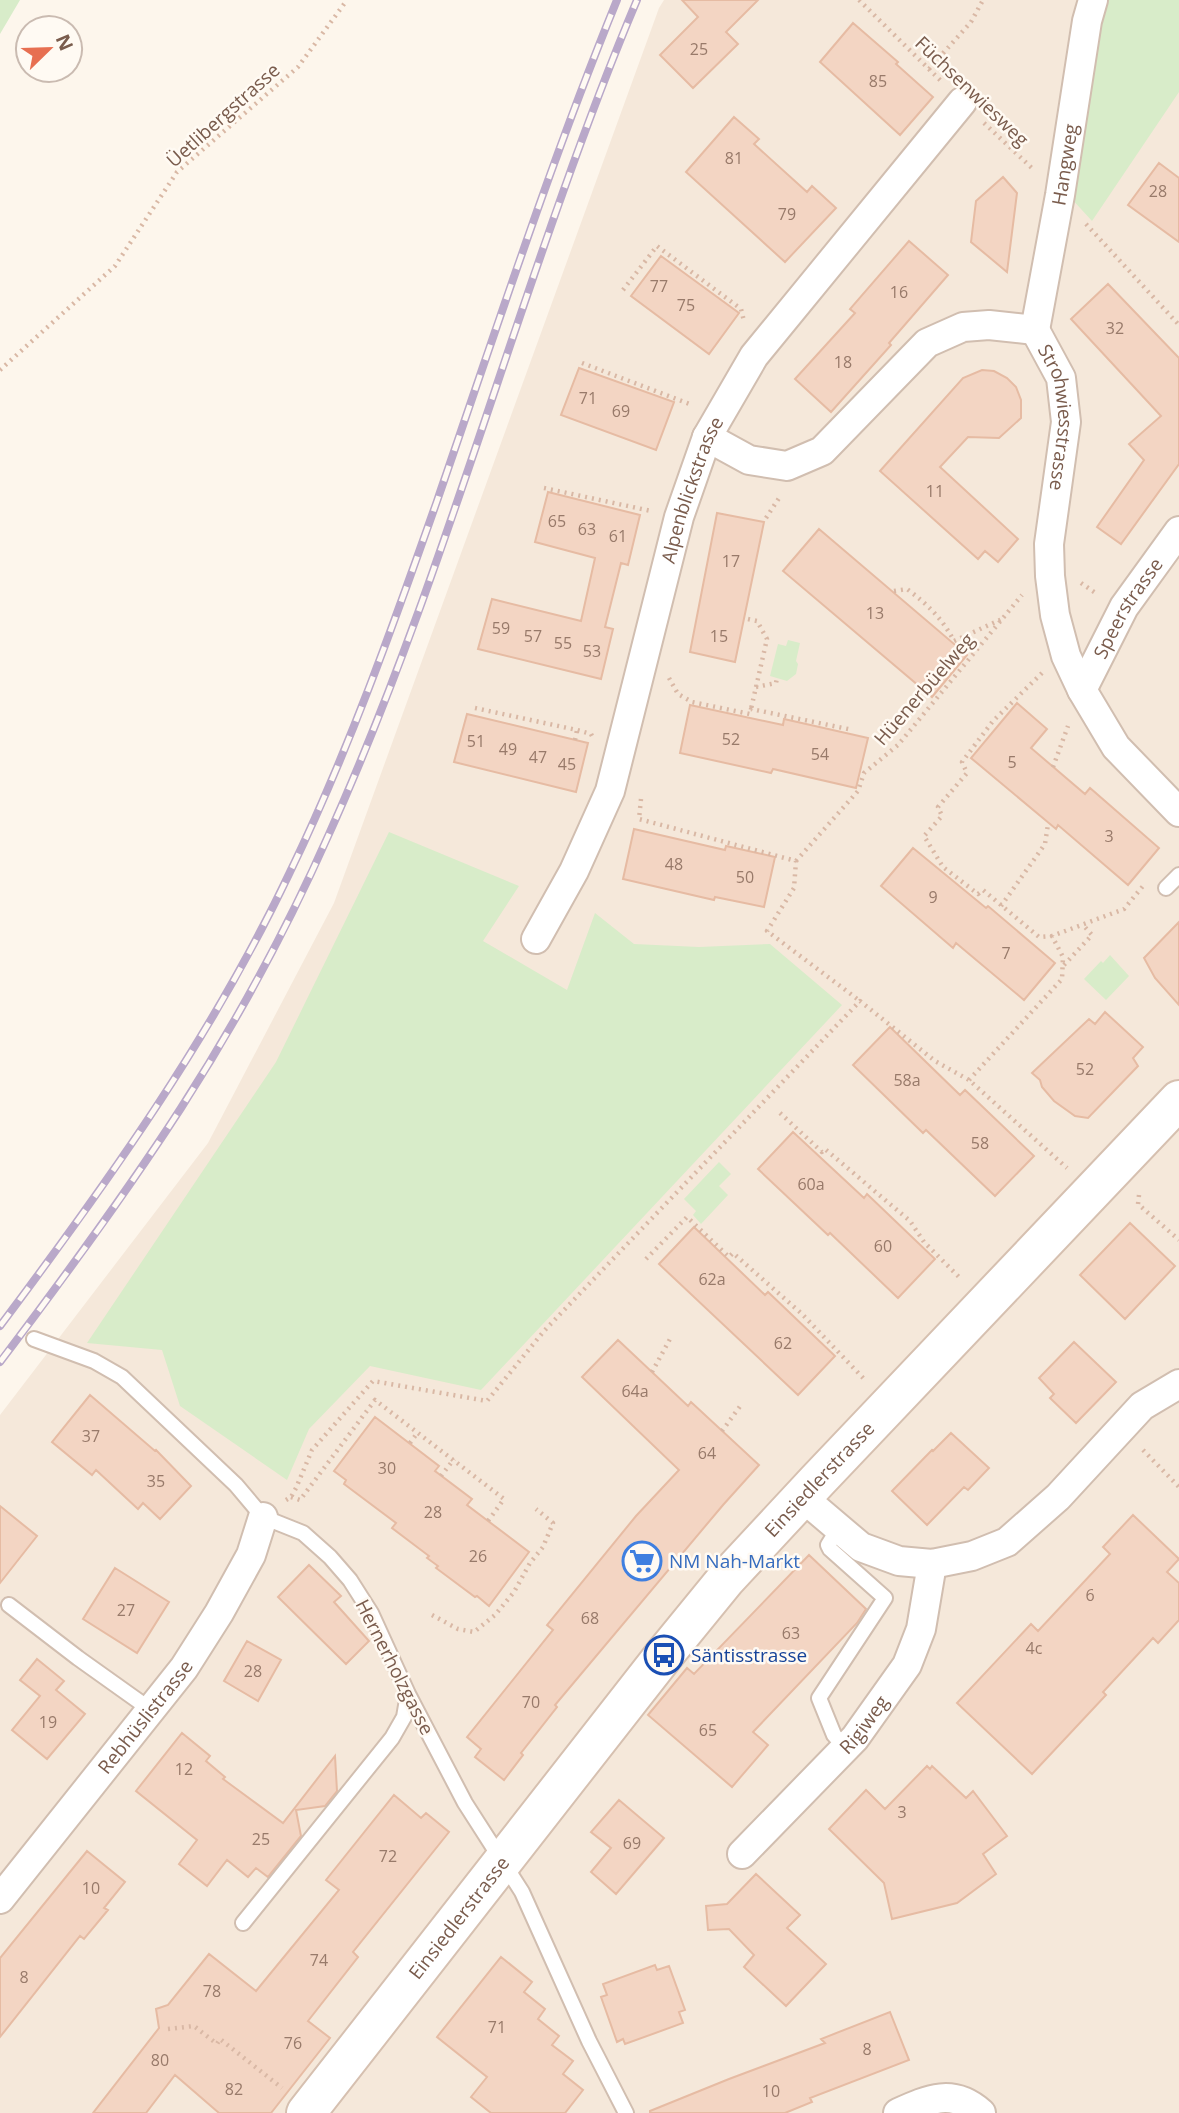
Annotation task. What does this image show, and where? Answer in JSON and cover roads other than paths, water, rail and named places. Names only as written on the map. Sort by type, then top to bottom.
[{"type":"main road","name":"Einsiedlerstrasse","points":[[296,2102],[501,1862],[726,1579],[1179,1100]]},
{"type":"street","name":"Hangweg","points":[[1035,330],[1060,195],[1087,21],[1093,0]]},
{"type":"street","name":"Alpenblickstrasse","points":[[536,939],[574,871],[610,791],[679,517],[707,436],[752,359],[962,102]]},
{"type":"street","name":"Strohwiesstrasse","points":[[707,436],[749,460],[788,466],[822,451],[927,343],[963,327],[989,325],[1035,330],[1061,378],[1066,422],[1049,544],[1055,615],[1069,662],[1082,690],[1116,747],[1179,812]]},
{"type":"street","name":"Speerstrasse","points":[[1082,690],[1124,607],[1179,531]]},
{"type":"street","points":[[802,1497],[861,1547],[899,1561],[932,1564],[972,1556],[1007,1542],[1058,1496],[1142,1406],[1179,1384]]},
{"type":"street","name":"Rebhüslistrasse","points":[[0,1899],[184,1668],[251,1555],[263,1517]]},
{"type":"street","name":"Rigiweg","points":[[742,1854],[855,1738],[906,1665],[921,1629],[932,1564]]},
{"type":"street","points":[[898,2113],[941,2097],[959,2099],[981,2113]]},
{"type":"lane","points":[[1166,888],[1179,875]]},
{"type":"lane","name":"Hernerholzgasse","points":[[34,1339],[94,1361],[122,1377],[236,1485],[263,1517],[303,1533],[330,1557],[350,1580],[371,1613],[408,1694],[466,1803],[522,1892],[589,2041],[626,2113]]},
{"type":"lane","points":[[838,1529],[828,1545],[830,1549],[884,1598],[819,1698],[834,1735],[845,1747]]},
{"type":"lane","points":[[9,1605],[151,1710]]},
{"type":"lane","points":[[243,1923],[392,1738],[404,1717],[408,1694]]},
{"type":"railway","points":[[0,1326],[119,1162],[193,1049],[260,932],[311,827],[386,642],[546,186],[617,0]]},
{"type":"railway","points":[[0,1362],[138,1173],[181,1108],[260,974],[313,869],[373,732],[412,628],[558,208],[637,0]]},
{"type":"place","name":"NM Nah-Markt","points":[[642,1561]]},
{"type":"place","name":"Säntisstrasse","points":[[664,1655]]}]
